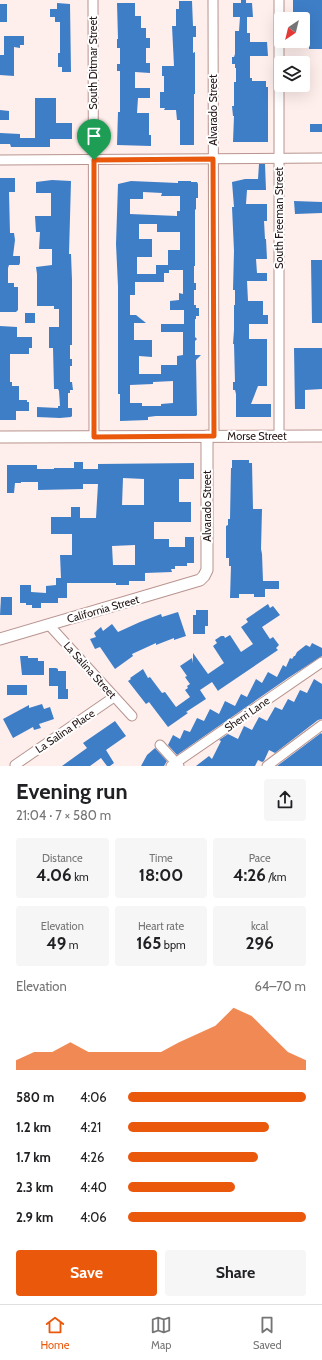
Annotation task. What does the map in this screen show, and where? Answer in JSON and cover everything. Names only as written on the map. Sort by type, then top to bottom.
[{"type":"street","name":"South Ditmar Street","points":[[93,0],[94,437]]},
{"type":"street","name":"Alvarado Street","points":[[204,576],[207,570],[211,436],[214,0]]},
{"type":"street","name":"South Freeman Street","points":[[279,0],[280,436]]},
{"type":"street","points":[[0,160],[322,158]]},
{"type":"street","name":"Morse Street","points":[[0,437],[322,436]]},
{"type":"street","name":"California Street","points":[[0,639],[200,580],[204,576]]},
{"type":"street","name":"La Salina Street","points":[[49,625],[132,716]]},
{"type":"street","name":"Sherri Lane","points":[[176,765],[322,662]]},
{"type":"street","name":"La Salina Place","points":[[15,765],[114,697]]},
{"type":"street","points":[[267,766],[322,725]]},
{"type":"street","points":[[160,745],[176,765]]},
{"type":"building","points":[[241,0],[246,0],[246,3],[252,3],[253,17],[247,17],[247,33],[250,33],[250,42],[267,42],[268,56],[250,56],[250,78],[252,78],[252,81],[266,81],[266,87],[268,87],[268,142],[233,142],[234,116],[232,106],[234,106],[234,82],[236,82],[236,68],[235,64],[232,64],[232,57],[234,57],[235,54],[235,31],[239,31],[240,17],[233,17],[233,3],[241,3]]},
{"type":"building","points":[[293,0],[322,0],[322,49],[309,49],[310,12],[293,12]]},
{"type":"building","points":[[179,1],[192,1],[193,26],[196,26],[196,37],[193,37],[193,53],[195,52],[194,145],[180,145],[180,120],[177,120],[176,110],[164,110],[165,108],[160,108],[160,92],[164,92],[164,76],[162,76],[162,66],[174,66],[172,26],[176,26],[176,9],[179,9]]},
{"type":"building","points":[[57,3],[70,4],[71,72],[62,72],[62,67],[58,67],[58,53],[60,53],[60,22],[55,22],[55,17],[50,17],[50,9],[57,9]]},
{"type":"building","points":[[117,3],[135,3],[135,16],[141,16],[141,28],[146,28],[146,38],[150,38],[150,48],[146,48],[146,63],[150,63],[150,73],[135,72],[135,88],[150,88],[150,98],[138,98],[137,113],[149,113],[149,135],[151,135],[151,146],[117,145],[118,112],[120,112],[120,71],[117,71],[117,64],[120,64],[120,48],[117,48]]},
{"type":"building","points":[[0,4],[7,4],[7,22],[0,22]]},
{"type":"building","points":[[4,36],[24,36],[24,45],[20,45],[20,48],[14,47],[14,76],[0,75],[0,55],[4,55]]},
{"type":"building","points":[[35,98],[56,98],[56,123],[72,123],[72,139],[50,139],[50,147],[11,147],[10,144],[0,144],[0,133],[20,134],[20,138],[35,138]]},
{"type":"building","points":[[0,110],[9,111],[9,120],[0,120]]},
{"type":"building","points":[[310,124],[322,124],[322,132],[310,132]]},
{"type":"building","points":[[259,164],[265,164],[266,190],[247,190],[246,204],[267,204],[267,221],[264,221],[267,259],[256,259],[257,273],[267,273],[267,281],[247,281],[248,301],[263,301],[263,315],[268,315],[268,324],[249,324],[249,339],[267,339],[267,386],[258,386],[251,404],[271,404],[271,417],[236,417],[236,394],[235,390],[233,390],[233,382],[235,382],[233,344],[235,290],[233,290],[234,251],[232,207],[234,207],[232,182],[245,179],[258,179]]},
{"type":"building","points":[[0,178],[15,178],[15,192],[9,192],[10,233],[14,233],[15,240],[13,256],[20,256],[20,263],[19,265],[9,265],[8,283],[14,283],[14,287],[18,287],[18,310],[16,312],[0,312]]},
{"type":"building","points":[[52,180],[71,181],[69,254],[71,254],[72,280],[72,345],[70,345],[70,359],[72,359],[72,366],[70,366],[70,382],[72,382],[73,390],[70,390],[70,393],[68,393],[68,408],[72,408],[72,416],[60,418],[37,417],[37,407],[58,408],[58,406],[60,406],[59,391],[58,389],[54,389],[53,348],[49,348],[49,327],[59,327],[59,309],[54,309],[54,306],[37,306],[36,267],[52,265],[52,249],[39,249],[40,232],[36,232],[35,216],[51,216],[51,193],[36,193],[36,182]]},
{"type":"building","points":[[131,181],[178,183],[178,181],[191,181],[197,182],[198,184],[198,198],[196,198],[195,210],[194,283],[196,283],[196,290],[194,290],[194,305],[196,305],[196,308],[199,308],[199,316],[196,316],[195,319],[195,337],[197,339],[195,341],[195,355],[201,355],[196,360],[196,416],[156,416],[148,417],[148,420],[120,421],[120,394],[118,394],[118,286],[116,244],[118,184]],"holes":[[[143,192],[162,193],[161,196],[180,196],[180,211],[177,211],[177,216],[130,214],[130,199],[143,199]],[[139,224],[157,224],[157,232],[180,232],[180,250],[168,250],[168,265],[156,265],[156,274],[137,274],[137,257],[152,257],[152,239],[139,239]],[[169,270],[183,270],[183,294],[179,293],[179,300],[170,301],[170,310],[184,310],[184,324],[161,324],[161,332],[183,332],[183,355],[177,356],[177,365],[161,365],[161,374],[139,374],[139,356],[152,357],[152,340],[134,340],[134,323],[146,323],[136,315],[130,315],[130,295],[135,295],[135,282],[164,282],[164,273],[169,273]],[[173,381],[173,403],[161,404],[161,406],[142,406],[142,403],[130,403],[130,385],[153,384],[153,382]]]},
{"type":"building","points":[[294,201],[322,202],[322,213],[295,214]]},
{"type":"building","points":[[311,260],[322,260],[322,323],[312,323]]},
{"type":"building","points":[[25,313],[35,313],[35,323],[25,323]]},
{"type":"building","points":[[0,326],[17,327],[17,337],[32,337],[32,348],[29,348],[29,354],[10,354],[10,382],[12,382],[12,386],[19,386],[19,400],[27,400],[27,402],[29,402],[29,411],[16,411],[16,420],[0,420]]},
{"type":"building","points":[[294,348],[322,348],[322,389],[305,390],[305,409],[295,409]]},
{"type":"building","points":[[232,460],[249,460],[249,463],[252,463],[253,509],[262,509],[261,549],[263,581],[279,581],[279,589],[265,589],[265,597],[254,597],[254,594],[239,594],[239,598],[230,598],[231,566],[229,566],[229,558],[226,558],[226,526],[228,525],[228,519],[230,519]]},
{"type":"building","points":[[74,462],[83,462],[83,469],[98,469],[98,464],[194,463],[194,479],[179,479],[179,502],[191,502],[191,522],[154,522],[154,539],[169,539],[169,547],[185,547],[185,537],[194,537],[194,563],[187,563],[187,566],[175,566],[175,569],[171,569],[172,572],[145,573],[145,581],[129,581],[129,585],[116,585],[116,583],[67,583],[67,598],[58,598],[58,603],[41,603],[41,608],[32,608],[32,605],[20,603],[20,585],[31,585],[31,592],[46,593],[46,586],[56,585],[56,578],[61,578],[60,555],[72,555],[72,534],[51,534],[51,517],[71,517],[71,507],[80,507],[80,518],[96,518],[98,484],[83,484],[83,489],[38,490],[38,482],[21,482],[15,483],[14,493],[7,493],[7,465],[37,465],[37,469],[74,468]],"holes":[[[123,478],[144,479],[144,505],[122,505]],[[135,545],[135,565],[113,565],[112,546]]]},
{"type":"building","points":[[1,597],[12,597],[12,615],[0,615]]},
{"type":"building","points":[[268,604],[270,608],[273,606],[280,615],[262,627],[270,639],[273,637],[279,645],[276,648],[278,650],[218,691],[212,682],[200,690],[206,699],[186,712],[188,713],[168,727],[149,702],[146,704],[128,681],[143,669],[148,678],[150,677],[162,693],[165,692],[176,707],[190,697],[185,690],[190,684],[185,677],[187,676],[180,666],[192,658],[193,663],[193,653],[208,674],[224,663],[213,646],[217,643],[215,640],[221,636],[224,636],[225,638],[230,635],[241,652],[253,644],[241,627],[248,622],[246,619]]},
{"type":"building","points":[[196,610],[208,610],[208,626],[205,626],[205,634],[193,634],[193,615],[196,615]]},
{"type":"building","points":[[178,612],[186,636],[174,640],[174,638],[156,645],[156,643],[132,654],[133,656],[115,669],[100,647],[95,649],[90,639],[96,637],[94,633],[101,627],[103,631],[112,624],[118,632],[161,614],[162,617]]},
{"type":"building","points":[[312,643],[322,648],[322,656],[177,755],[168,745],[173,735],[180,739],[184,730],[190,732],[197,718],[204,721],[210,709],[219,714],[225,701],[235,706],[241,694],[247,697],[256,679],[262,683],[268,672],[277,677],[283,665],[286,667],[290,658],[292,659],[297,652],[306,645],[310,647]]},
{"type":"building","points":[[20,656],[38,658],[38,661],[44,661],[44,675],[22,675]]},
{"type":"building","points":[[49,668],[56,668],[58,671],[66,671],[66,689],[68,689],[68,699],[58,699],[58,686],[49,686]]},
{"type":"building","points":[[314,679],[322,684],[322,719],[318,720],[275,753],[269,750],[264,761],[262,762],[258,760],[255,766],[196,766],[209,756],[212,759],[221,741],[219,740],[228,734],[238,739],[244,726],[252,730],[259,717],[267,721],[275,707],[282,710],[288,699],[294,702],[300,690],[307,693]]},
{"type":"building","points":[[7,685],[27,685],[27,695],[7,695]]},
{"type":"building","points":[[42,704],[44,709],[50,707],[54,719],[39,724],[41,728],[34,730],[33,727],[13,738],[3,719],[29,705],[29,708]]},
{"type":"building","points":[[115,721],[126,736],[106,750],[114,763],[107,766],[101,758],[90,766],[62,766],[87,748],[83,743]]},
{"type":"building","points":[[321,733],[322,766],[277,766]]},
{"type":"building","points":[[155,748],[167,761],[164,766],[141,766],[147,755]]},
{"type":"route","points":[[213,159],[214,436],[94,437],[94,160],[213,159]]}]
